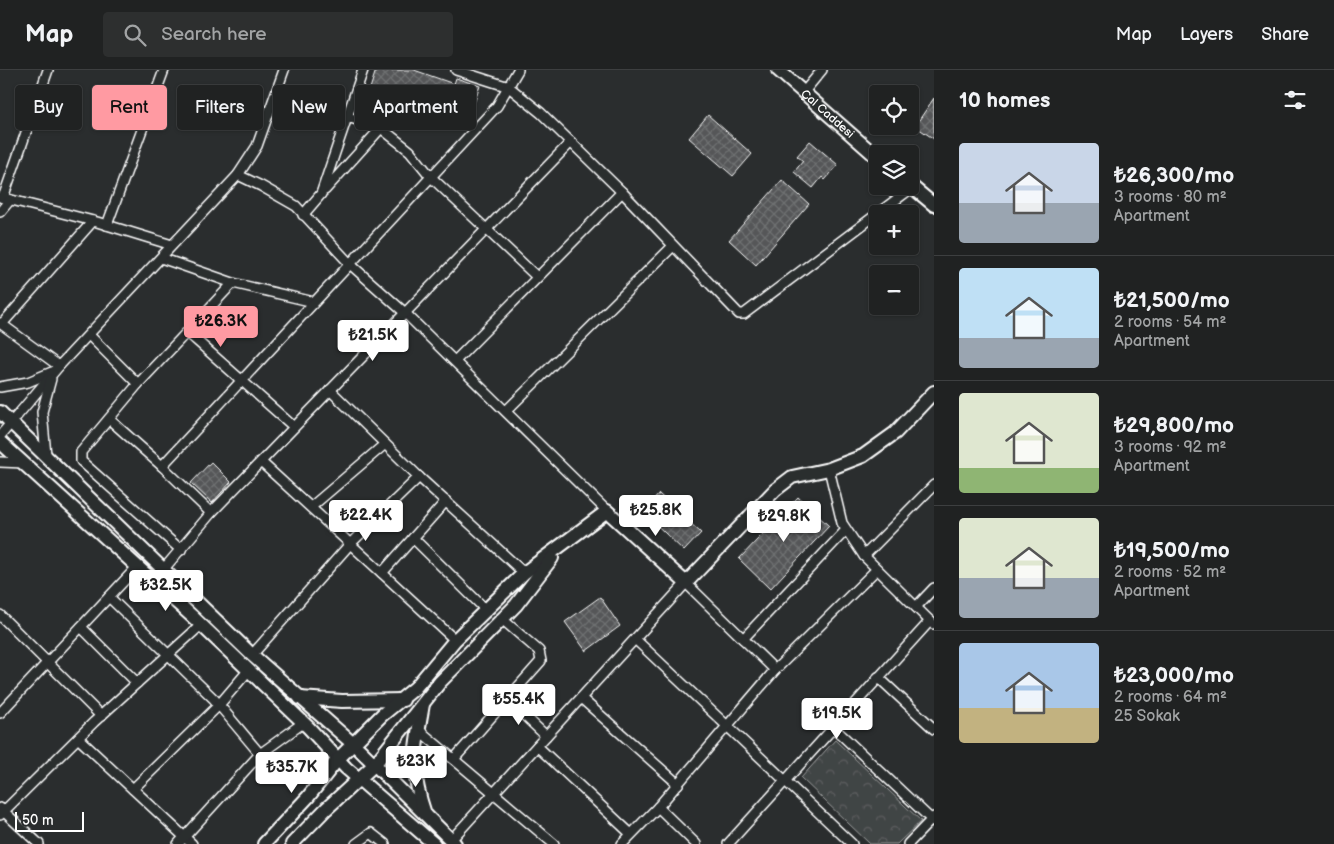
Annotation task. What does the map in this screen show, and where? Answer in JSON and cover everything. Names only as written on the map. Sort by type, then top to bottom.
[{"type":"street","points":[[0,212],[48,70]]},
{"type":"street","points":[[107,225],[164,70]]},
{"type":"street","points":[[0,436],[56,369],[238,175],[257,146],[284,70]]},
{"type":"street","points":[[321,194],[363,70]]},
{"type":"street","points":[[456,70],[509,87],[541,113],[622,192],[734,312],[744,314],[900,195]]},
{"type":"street","points":[[162,466],[239,381],[497,106],[518,70]]},
{"type":"street","name":"Çal Caddesi","points":[[778,70],[869,150]]},
{"type":"street","points":[[803,93],[822,70]]},
{"type":"street","points":[[348,117],[355,119]]},
{"type":"street","points":[[303,215],[379,130]]},
{"type":"street","points":[[384,130],[410,151],[431,177],[537,278]]},
{"type":"street","points":[[163,570],[211,513],[571,142]]},
{"type":"street","points":[[238,175],[296,206],[350,264],[404,312],[607,511],[686,583],[775,670]]},
{"type":"street","points":[[455,361],[622,192]]},
{"type":"street","points":[[919,192],[934,204]]},
{"type":"street","points":[[4,198],[93,221],[172,245]]},
{"type":"street","points":[[56,369],[1,324],[93,221]]},
{"type":"street","points":[[506,411],[673,246]]},
{"type":"street","points":[[161,258],[233,283],[314,302]]},
{"type":"street","points":[[181,550],[81,461],[81,452],[138,384],[233,283]]},
{"type":"street","points":[[186,332],[239,381],[294,427]]},
{"type":"street","points":[[89,335],[138,384]]},
{"type":"street","points":[[0,387],[28,382],[56,369]]},
{"type":"street","points":[[46,455],[42,412],[46,390],[56,369]]},
{"type":"street","points":[[330,390],[419,477],[524,573]]},
{"type":"street","points":[[0,412],[252,656],[357,747],[453,842],[494,793],[580,698],[775,490],[792,477],[829,469],[863,456],[895,432],[934,392]]},
{"type":"street","points":[[109,419],[211,513]]},
{"type":"street","points":[[0,442],[201,626],[303,723],[359,780],[434,844]]},
{"type":"street","points":[[312,507],[385,444]]},
{"type":"street","points":[[0,462],[24,463]]},
{"type":"street","points":[[261,462],[455,640]]},
{"type":"street","points":[[728,844],[878,677],[932,623],[864,556],[846,530],[834,495],[829,469]]},
{"type":"street","points":[[252,656],[350,544],[419,477]]},
{"type":"street","points":[[864,556],[934,485]]},
{"type":"street","points":[[382,573],[446,501]]},
{"type":"street","points":[[264,844],[342,764],[382,715],[403,700],[455,640],[524,573],[607,511]]},
{"type":"street","points":[[743,639],[846,530]]},
{"type":"street","points":[[413,538],[486,610]]},
{"type":"street","points":[[292,844],[326,809],[374,765],[424,702],[516,605],[559,548]]},
{"type":"street","points":[[0,713],[137,567]]},
{"type":"street","points":[[622,844],[658,807],[775,670],[877,569]]},
{"type":"street","points":[[916,607],[934,588]]},
{"type":"street","points":[[109,597],[219,705],[260,754]]},
{"type":"street","points":[[0,615],[101,716]]},
{"type":"street","points":[[454,759],[539,663],[542,656],[539,651],[502,619]]},
{"type":"street","points":[[39,844],[1,811],[101,716],[201,626]]},
{"type":"street","points":[[82,627],[137,683]]},
{"type":"street","points":[[635,639],[852,844]]},
{"type":"street","points":[[132,789],[219,705],[248,671]]},
{"type":"street","points":[[878,677],[934,729]]},
{"type":"street","points":[[300,698],[351,702],[403,700]]},
{"type":"street","points":[[580,698],[678,784]]},
{"type":"street","points":[[507,699],[546,736]]},
{"type":"street","points":[[424,702],[413,755],[416,786],[426,816]]},
{"type":"street","points":[[178,844],[260,754],[303,723]]},
{"type":"street","points":[[833,727],[933,819],[908,844]]},
{"type":"street","points":[[419,730],[554,844]]},
{"type":"street","points":[[78,738],[192,844]]},
{"type":"street","points":[[537,746],[632,834]]},
{"type":"street","points":[[658,807],[696,844]]},
{"type":"street","points":[[356,844],[371,832],[385,844]]},
{"type":"green space","points":[[835,740],[921,821],[897,844],[870,844],[801,778]]},
{"type":"building","points":[[376,70],[414,70],[454,84],[456,78],[480,86],[476,98],[476,85],[371,85]]},
{"type":"building","points":[[934,98],[934,139],[919,129],[919,120]]},
{"type":"building","points":[[708,115],[752,154],[733,176],[689,138]]},
{"type":"building","points":[[810,141],[838,165],[825,180],[822,177],[813,188],[794,172],[803,161],[797,156]]},
{"type":"building","points":[[782,180],[809,204],[756,265],[729,240]]},
{"type":"building","points":[[211,462],[231,482],[212,503],[191,483]]},
{"type":"building","points":[[659,494],[701,533],[684,551],[645,514]]},
{"type":"building","points":[[798,497],[829,526],[770,589],[739,559]]},
{"type":"building","points":[[600,597],[620,626],[586,651],[565,622]]}]
